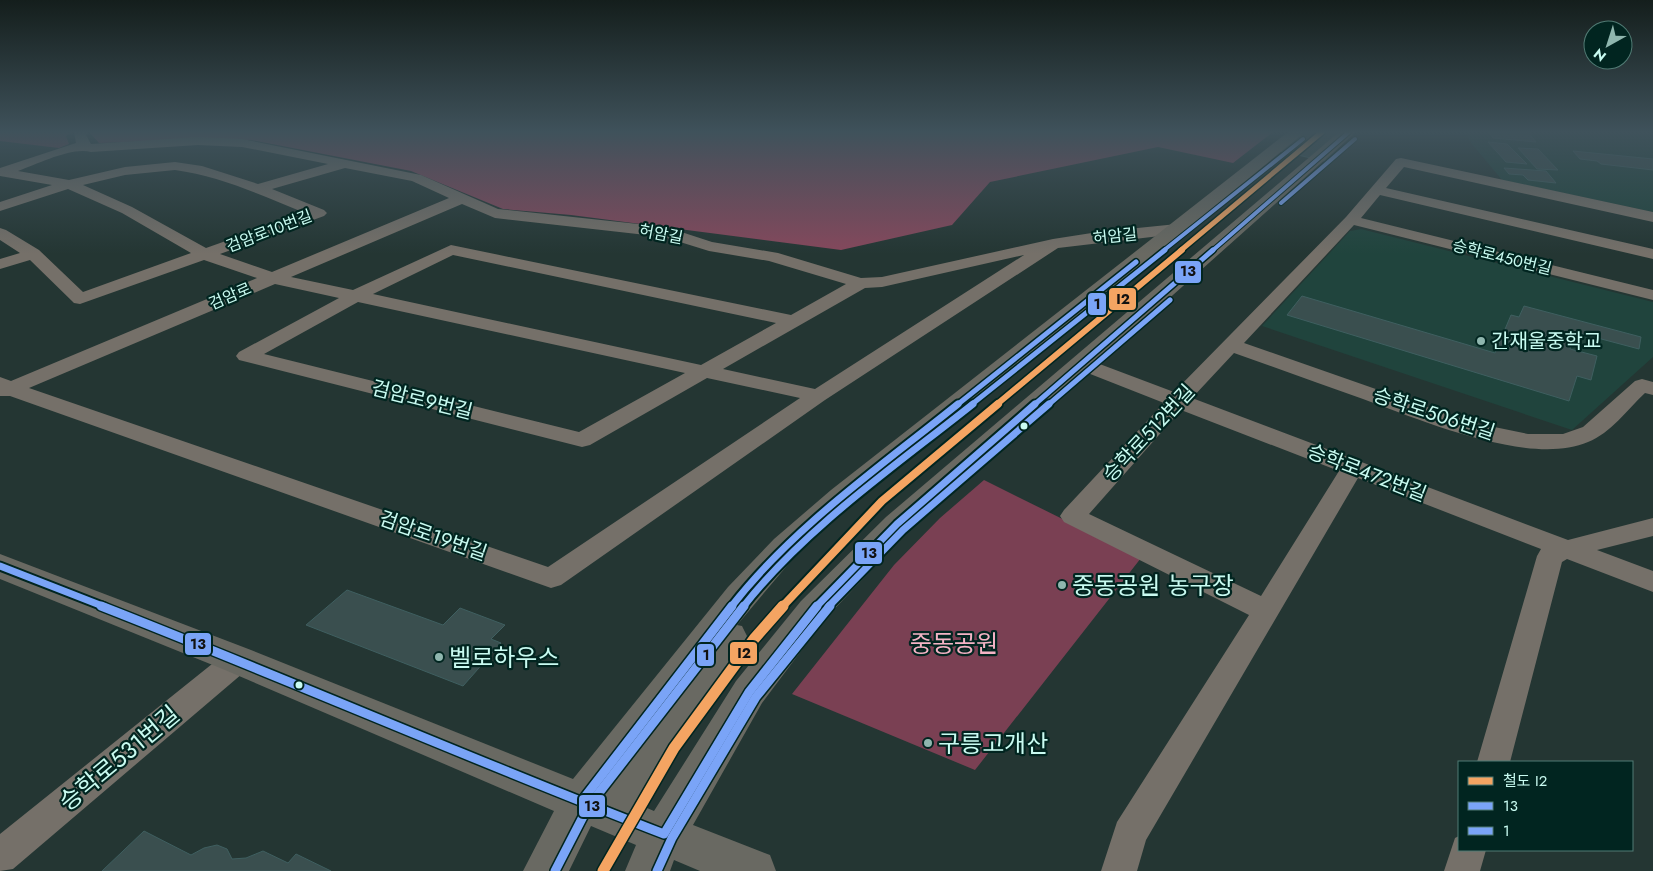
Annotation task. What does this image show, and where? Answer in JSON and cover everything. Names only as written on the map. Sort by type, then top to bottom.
[{"type":"main road","points":[[596,808],[652,708],[734,603],[785,547],[842,497],[1247,173]]},
{"type":"main road","points":[[546,871],[596,808],[673,719],[731,634],[780,577],[832,527],[956,422],[1268,173]]},
{"type":"main road","points":[[656,852],[749,692],[813,610],[897,524],[1302,173]]},
{"type":"main road","points":[[0,566],[238,660],[596,808],[656,852],[754,871]]},
{"type":"street","name":"검암로10번길","points":[[4,173],[68,184],[127,210],[206,255],[273,278]]},
{"type":"street","name":"검암로10번길","points":[[0,207],[68,184],[119,173]]},
{"type":"street","name":"검암로10번길","points":[[0,232],[33,254],[80,299],[319,214],[209,173]]},
{"type":"street","points":[[257,189],[314,173]]},
{"type":"street","name":"허암길","points":[[388,173],[416,178],[495,213],[666,232],[710,246],[772,257],[860,283],[882,282],[1053,244],[1098,237],[1177,229]]},
{"type":"street","name":"승학로512번길","points":[[1266,611],[1073,516],[1177,401],[1351,220],[1391,173]]},
{"type":"street","name":"승학로512번길","points":[[1450,173],[1653,217]]},
{"type":"street","name":"승학로450번길","points":[[1376,190],[1653,254]]},
{"type":"street","name":"검암로","points":[[3,388],[273,278],[460,198]]},
{"type":"street","name":"승학로450번길","points":[[1351,220],[1653,295]]},
{"type":"street","name":"허암길","points":[[818,396],[1053,244]]},
{"type":"street","name":"검암로9번길","points":[[705,372],[582,440],[246,356],[355,296],[451,250],[795,321]]},
{"type":"street","points":[[0,264],[33,254]]},
{"type":"street","points":[[273,278],[818,396]]},
{"type":"street","name":"허암길","points":[[705,372],[860,283]]},
{"type":"street","name":"승학로506번길","points":[[1231,345],[1462,427],[1497,436],[1538,441],[1568,440],[1590,433],[1642,384],[1653,389]]},
{"type":"street","name":"승학로472번길","points":[[1082,364],[1653,582]]},
{"type":"street","name":"검암로19번길","points":[[3,388],[551,578],[818,396]]},
{"type":"street","points":[[1119,871],[1130,834],[1352,468]]},
{"type":"street","points":[[1493,761],[1550,556],[1567,549],[1653,527]]},
{"type":"street","name":"승학로531번길","points":[[0,856],[238,660]]},
{"type":"street","points":[[1462,871],[1468,851]]},
{"type":"shaded area","points":[[415,173],[1035,173],[990,182],[952,225],[841,250],[571,215],[503,209]]},
{"type":"shaded area","points":[[1496,173],[1653,173],[1653,212],[1502,180]]},
{"type":"shaded area","name":"간재울중학교","points":[[1361,229],[1653,302],[1653,357],[1572,430],[1262,326],[1350,231]]},
{"type":"green space","name":"중동공원","points":[[984,480],[1141,558],[975,770],[792,694],[894,565],[940,518]]},
{"type":"building","points":[[1508,173],[1547,173],[1556,183],[1528,180],[1523,175]]},
{"type":"building","name":"간재울중학교","points":[[1302,296],[1495,353],[1511,315],[1519,317],[1524,306],[1641,337],[1639,349],[1575,332],[1570,349],[1597,356],[1591,380],[1577,376],[1569,401],[1287,315]]},
{"type":"building","points":[[347,590],[443,625],[460,608],[505,625],[491,639],[501,643],[463,686],[306,625]]},
{"type":"building","points":[[144,831],[191,855],[204,848],[217,845],[227,849],[232,859],[246,858],[263,851],[288,863],[296,854],[331,871],[102,871]]},
{"type":"rail line","name":"I2","points":[[603,871],[674,748],[754,639],[810,576],[882,501],[1274,173]]},
{"type":"transit line","name":"1","points":[[555,871],[588,807],[747,602],[791,553],[848,504],[1261,173]]},
{"type":"transit line","name":"13","points":[[0,566],[238,660],[581,802],[664,834],[749,692],[813,610],[897,524],[1302,173]]},
{"type":"transit line","name":"1","points":[[1281,203],[1316,173]]},
{"type":"transit line","name":"13","points":[[581,802],[740,596],[785,547],[842,497],[1136,262]]},
{"type":"transit line","name":"1","points":[[657,871],[672,838],[756,697],[820,616],[903,530],[1170,300]]},
{"type":"place","name":"간재울중학교","points":[[1481,341]]},
{"type":"place","name":"중동공원 농구장","points":[[1062,585]]},
{"type":"place","name":"벨로하우스","points":[[439,657]]},
{"type":"place","name":"구릉고개산","points":[[928,743]]}]
